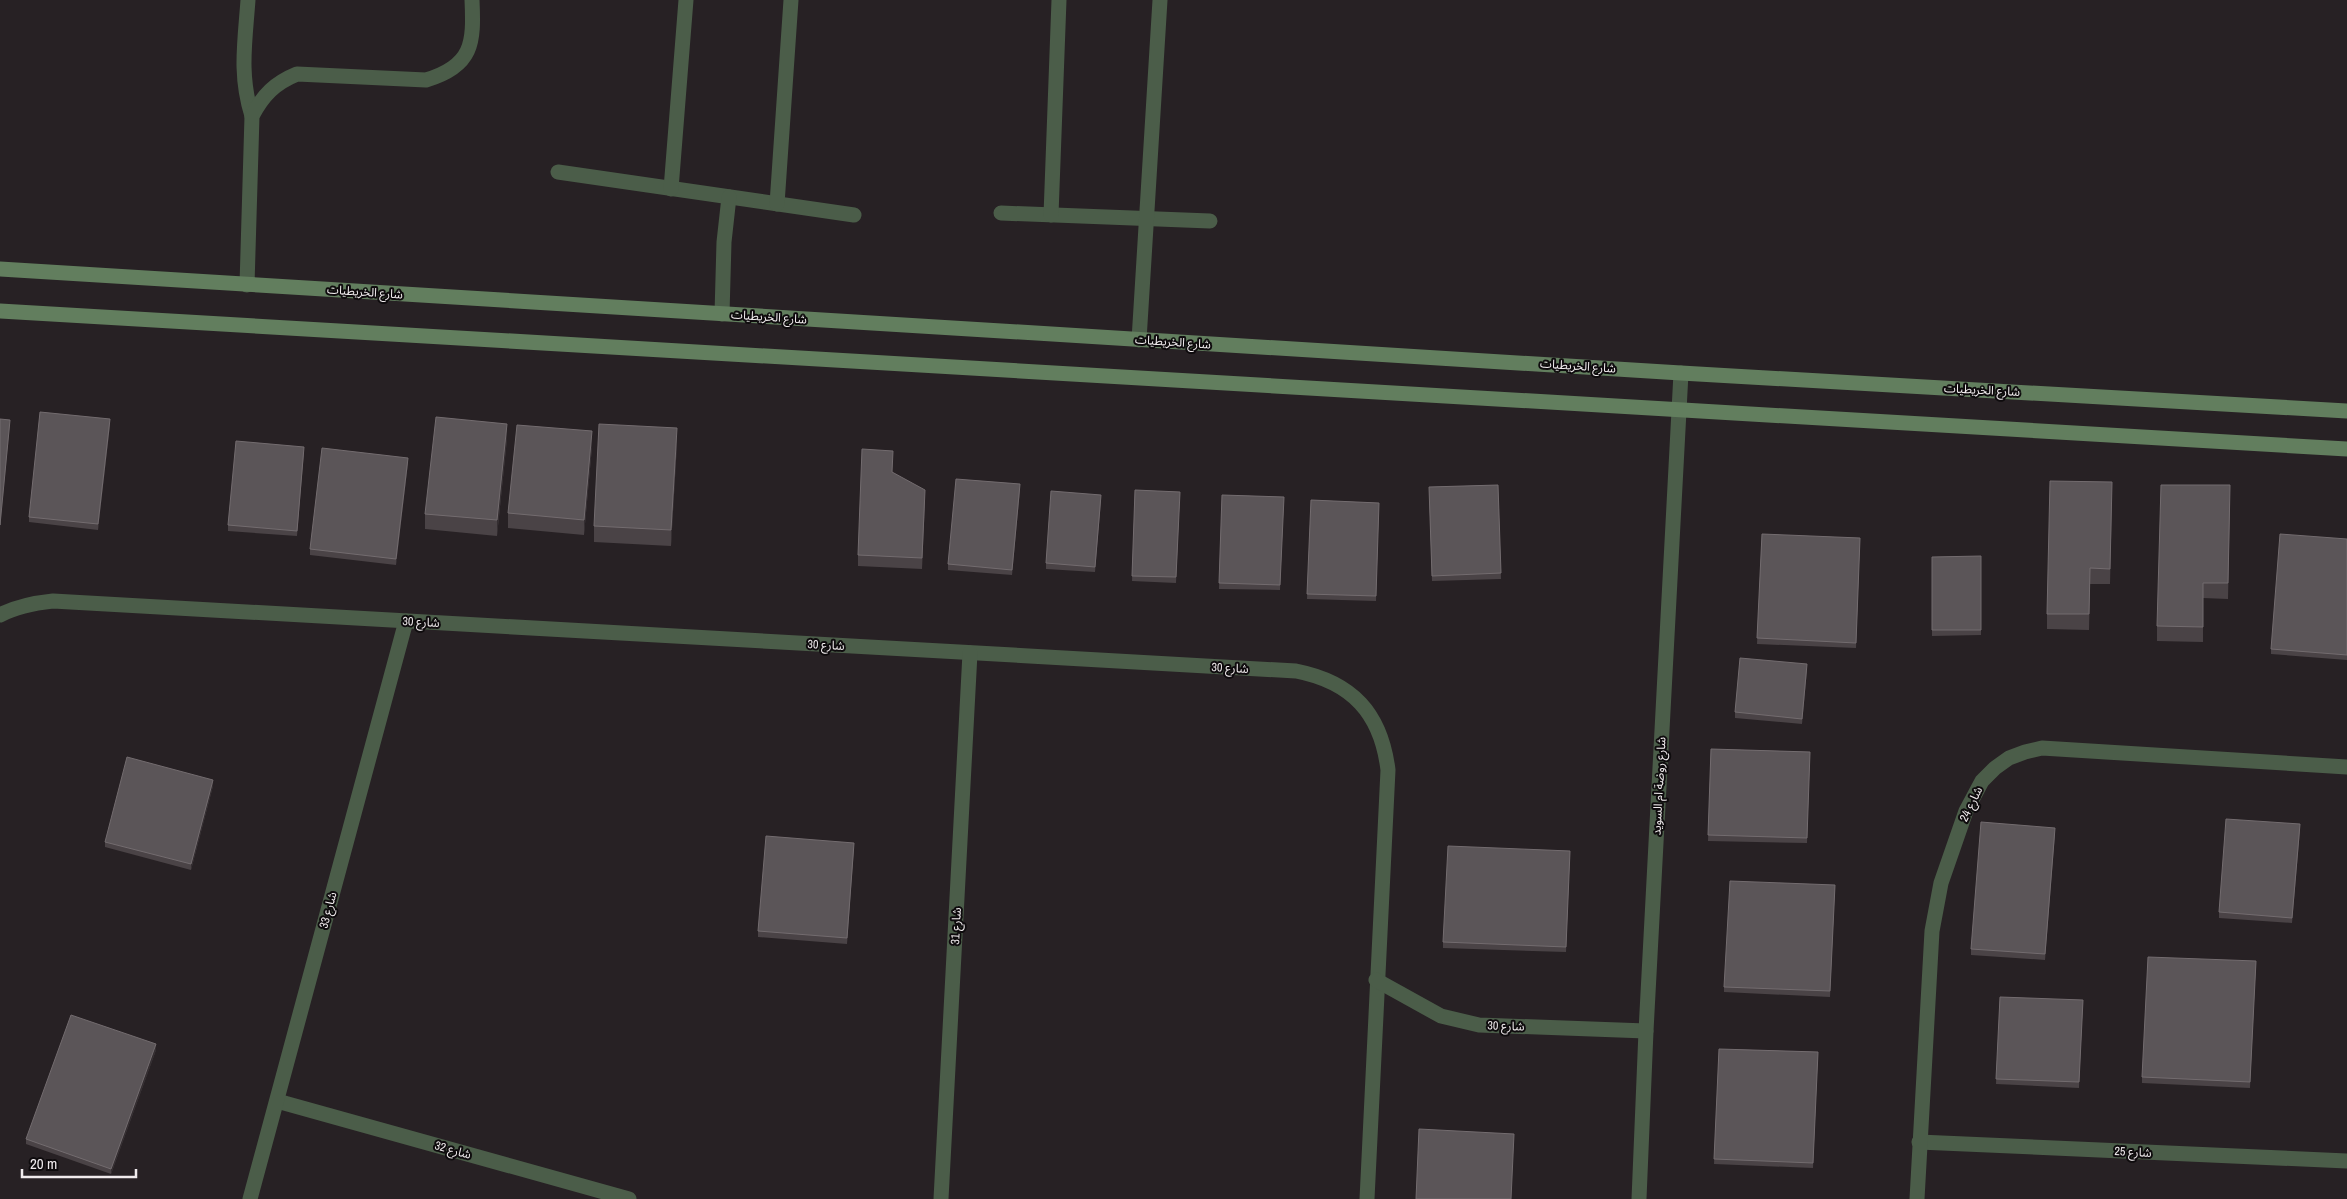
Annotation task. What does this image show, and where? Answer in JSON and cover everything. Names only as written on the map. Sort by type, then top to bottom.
[{"type":"street","points":[[247,284],[252,116],[246,96],[243,73],[248,0]]},
{"type":"street","points":[[252,116],[260,101],[271,88],[283,79],[297,74],[426,80],[443,75],[457,65],[468,51],[474,35],[472,0]]},
{"type":"street","points":[[671,189],[686,0]]},
{"type":"street","points":[[777,204],[791,0]]},
{"type":"street","points":[[1051,215],[1059,0]]},
{"type":"street","points":[[1139,340],[1160,0]]},
{"type":"street","points":[[558,172],[854,215]]},
{"type":"street","points":[[722,314],[724,242],[729,197]]},
{"type":"street","points":[[1001,213],[1210,222]]},
{"type":"street","name":"شارع الخريطيات","points":[[0,269],[1682,373],[2347,411]]},
{"type":"street","points":[[0,311],[2347,449]]},
{"type":"street","name":"شارع روضة ام السويد","points":[[1639,1199],[1646,1031],[1682,373]]},
{"type":"street","name":"شارع 30","points":[[0,615],[33,603],[53,601],[1296,671],[1317,675],[1336,683],[1353,695],[1368,711],[1379,729],[1386,749],[1388,770],[1376,980],[1367,1199]]},
{"type":"street","name":"شارع 33","points":[[250,1199],[406,621]]},
{"type":"street","name":"شارع 31","points":[[941,1199],[970,653]]},
{"type":"street","name":"شارع 24","points":[[1917,1199],[1919,1142],[1935,907],[1947,859],[1966,811],[1982,781],[2009,758],[2042,748],[2347,767]]},
{"type":"street","name":"شارع 30","points":[[1376,980],[1423,1008],[1460,1022],[1479,1025],[1646,1031]]},
{"type":"street","name":"شارع 32","points":[[277,1101],[629,1199]]},
{"type":"street","name":"شارع 25","points":[[1919,1142],[2347,1161]]},
{"type":"building","points":[[40,412],[110,419],[98,524],[29,517]]},
{"type":"building","points":[[436,417],[507,424],[497,520],[425,514]]},
{"type":"building","points":[[0,419],[10,420],[0,525]]},
{"type":"building","points":[[599,424],[677,428],[671,530],[594,526]]},
{"type":"building","points":[[517,425],[592,431],[584,520],[508,513]]},
{"type":"building","points":[[236,441],[304,447],[297,531],[228,525]]},
{"type":"building","points":[[322,448],[408,458],[396,559],[310,549]]},
{"type":"building","points":[[862,449],[893,451],[892,472],[925,490],[922,558],[858,555]]},
{"type":"building","points":[[956,479],[1020,484],[1012,570],[948,564]]},
{"type":"building","points":[[2050,481],[2112,482],[2110,569],[2090,568],[2089,614],[2047,614]]},
{"type":"building","points":[[1498,485],[1501,573],[1432,576],[1429,487]]},
{"type":"building","points":[[2161,485],[2230,485],[2228,583],[2203,583],[2203,627],[2157,626]]},
{"type":"building","points":[[1135,490],[1180,492],[1176,577],[1132,576]]},
{"type":"building","points":[[1051,491],[1101,495],[1095,567],[1046,563]]},
{"type":"building","points":[[1222,495],[1284,497],[1280,585],[1219,583]]},
{"type":"building","points":[[1311,500],[1379,503],[1376,596],[1307,594]]},
{"type":"building","points":[[1762,534],[1860,538],[1856,643],[1757,638]]},
{"type":"building","points":[[2280,534],[2347,539],[2347,655],[2271,649]]},
{"type":"building","points":[[1981,556],[1981,630],[1932,630],[1932,557]]},
{"type":"building","points":[[1740,658],[1807,664],[1802,719],[1735,712]]},
{"type":"building","points":[[1711,749],[1810,752],[1807,838],[1708,835]]},
{"type":"building","points":[[127,757],[213,780],[191,864],[105,842]]},
{"type":"building","points":[[2226,819],[2300,824],[2292,918],[2219,912]]},
{"type":"building","points":[[1981,822],[2055,828],[2045,954],[1971,949]]},
{"type":"building","points":[[766,836],[854,843],[847,938],[758,931]]},
{"type":"building","points":[[1448,846],[1570,851],[1566,947],[1443,942]]},
{"type":"building","points":[[1730,881],[1835,885],[1830,991],[1724,987]]},
{"type":"building","points":[[2148,957],[2256,961],[2250,1082],[2142,1077]]},
{"type":"building","points":[[2000,997],[2083,1000],[2079,1082],[1996,1079]]},
{"type":"building","points":[[71,1015],[156,1044],[111,1169],[26,1139]]},
{"type":"building","points":[[1719,1049],[1818,1052],[1813,1163],[1714,1159]]},
{"type":"building","points":[[1419,1129],[1514,1134],[1511,1199],[1416,1199]]}]
